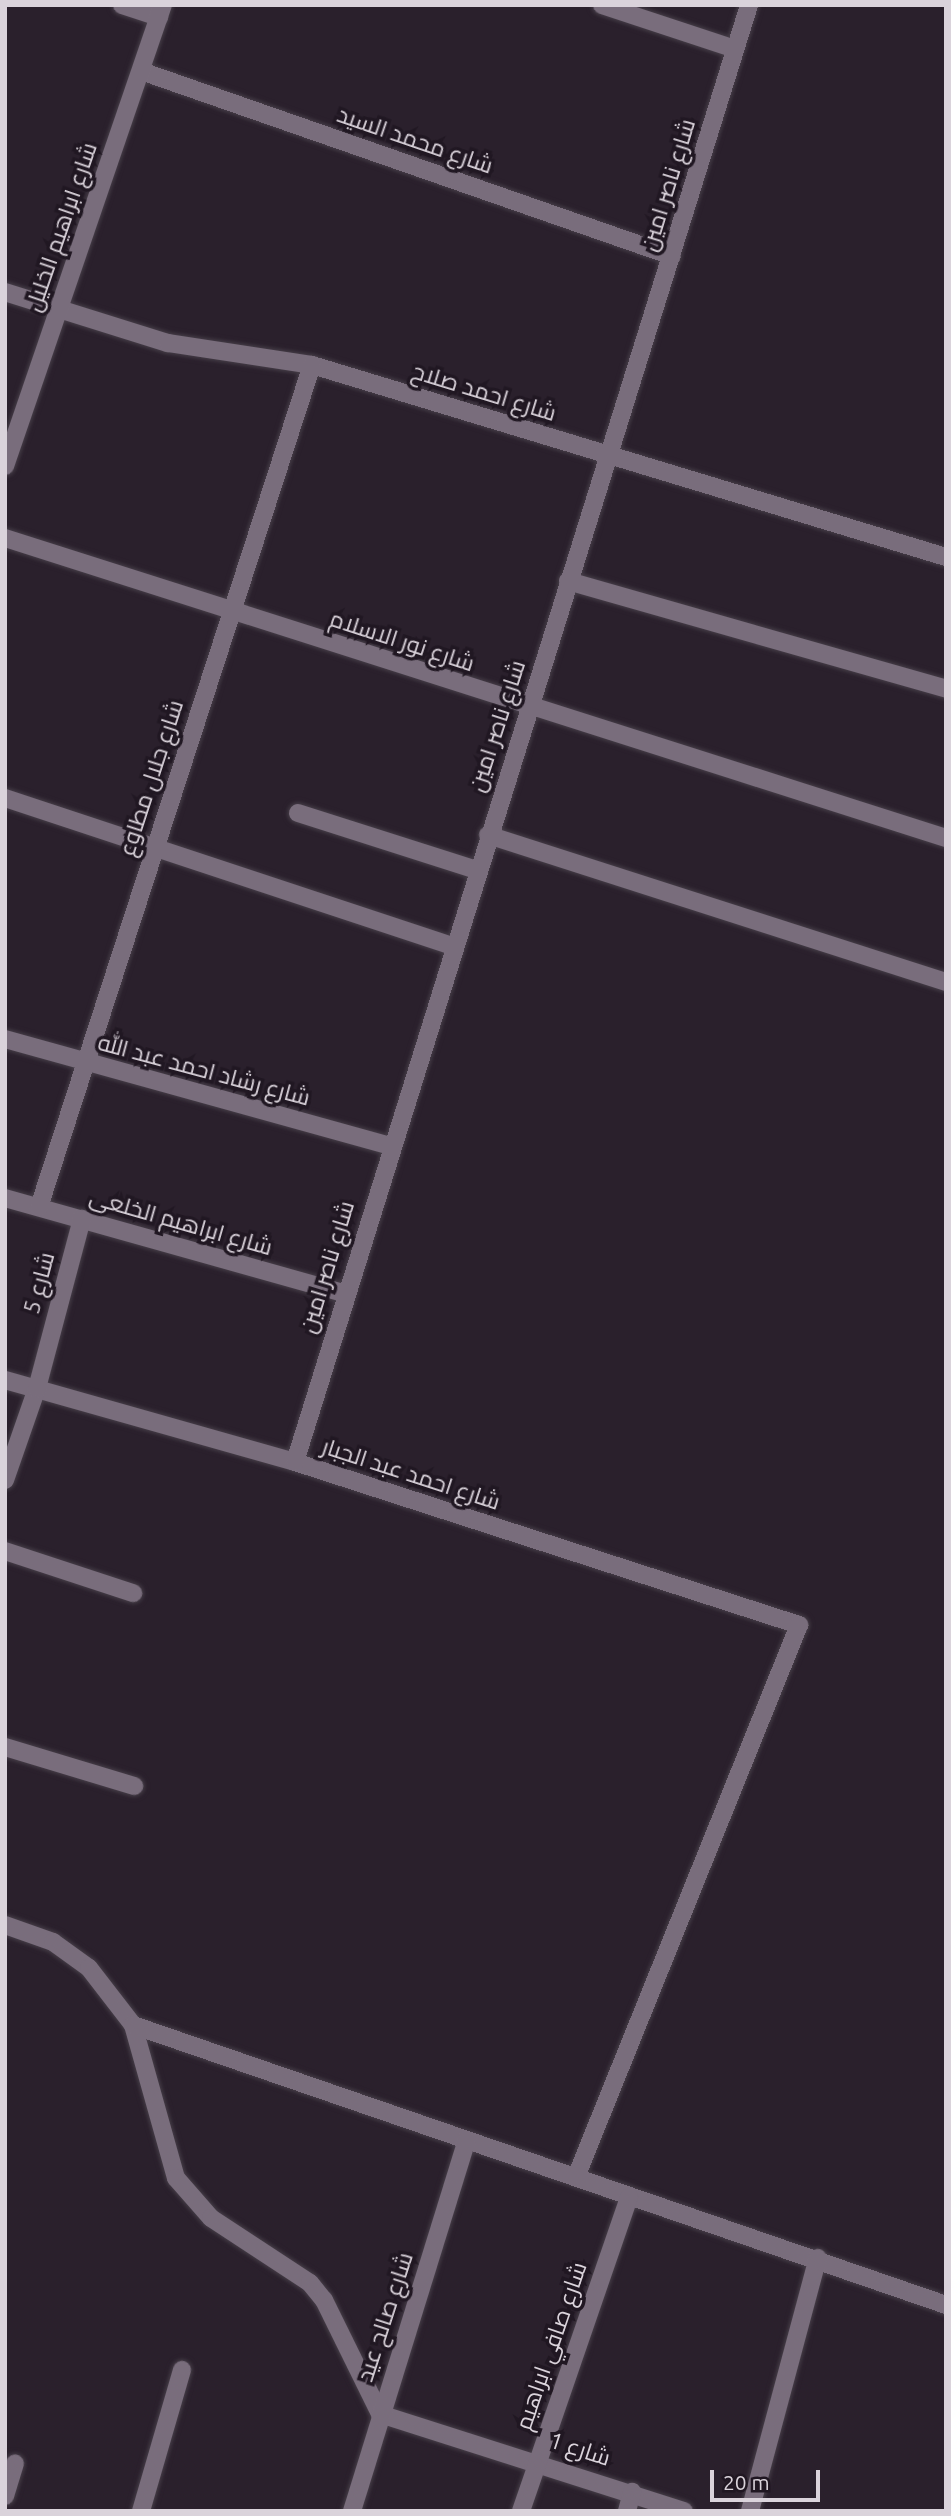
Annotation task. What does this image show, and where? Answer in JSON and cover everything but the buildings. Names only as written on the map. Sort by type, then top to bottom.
[{"type":"street","points":[[122,5],[161,11]]},
{"type":"street","points":[[602,5],[735,49]]},
{"type":"street","name":"شارع ناصر امين","points":[[295,1462],[344,1293],[673,256],[749,5]]},
{"type":"street","name":"شارع ابراهيم الخليل","points":[[5,466],[161,11]]},
{"type":"street","name":"شارع محمد السيد","points":[[141,71],[673,256]]},
{"type":"street","name":"شارع احمد صلاح","points":[[5,292],[168,343],[312,365],[946,557]]},
{"type":"street","name":"شارع جلال مطاوع","points":[[39,1207],[82,1062],[312,365]]},
{"type":"street","name":"شارع نور الاسلام","points":[[5,538],[528,708],[946,838]]},
{"type":"street","points":[[568,581],[946,689]]},
{"type":"street","points":[[5,798],[453,946]]},
{"type":"street","points":[[298,813],[477,870]]},
{"type":"street","points":[[488,835],[946,982]]},
{"type":"street","name":"شارع رشاد احمد عبد الله","points":[[5,1039],[390,1146]]},
{"type":"street","name":"شارع ابراهيم الخلعى","points":[[5,1198],[344,1293]]},
{"type":"street","name":"شارع 5","points":[[5,1480],[37,1388],[82,1219]]},
{"type":"street","name":"شارع احمد عبد الجبار","points":[[5,1380],[295,1462],[799,1625],[576,2177]]},
{"type":"street","points":[[5,1551],[132,1593]]},
{"type":"street","points":[[5,1747],[134,1786]]},
{"type":"street","points":[[5,1925],[53,1942],[89,1968],[133,2025],[176,2178],[211,2218],[310,2283],[324,2300],[380,2414]]},
{"type":"street","points":[[133,2025],[629,2197],[818,2258],[946,2305]]},
{"type":"street","name":"شارع صالح عيد","points":[[352,2511],[467,2140]]},
{"type":"street","name":"شارع صافي ابراهيم","points":[[521,2511],[629,2197]]},
{"type":"street","points":[[750,2511],[818,2258]]},
{"type":"street","points":[[141,2511],[182,2370]]},
{"type":"street","name":"شارع 1","points":[[380,2414],[536,2461],[684,2511]]},
{"type":"street","points":[[5,2496],[15,2464]]},
{"type":"street","points":[[626,2511],[632,2492]]}]
